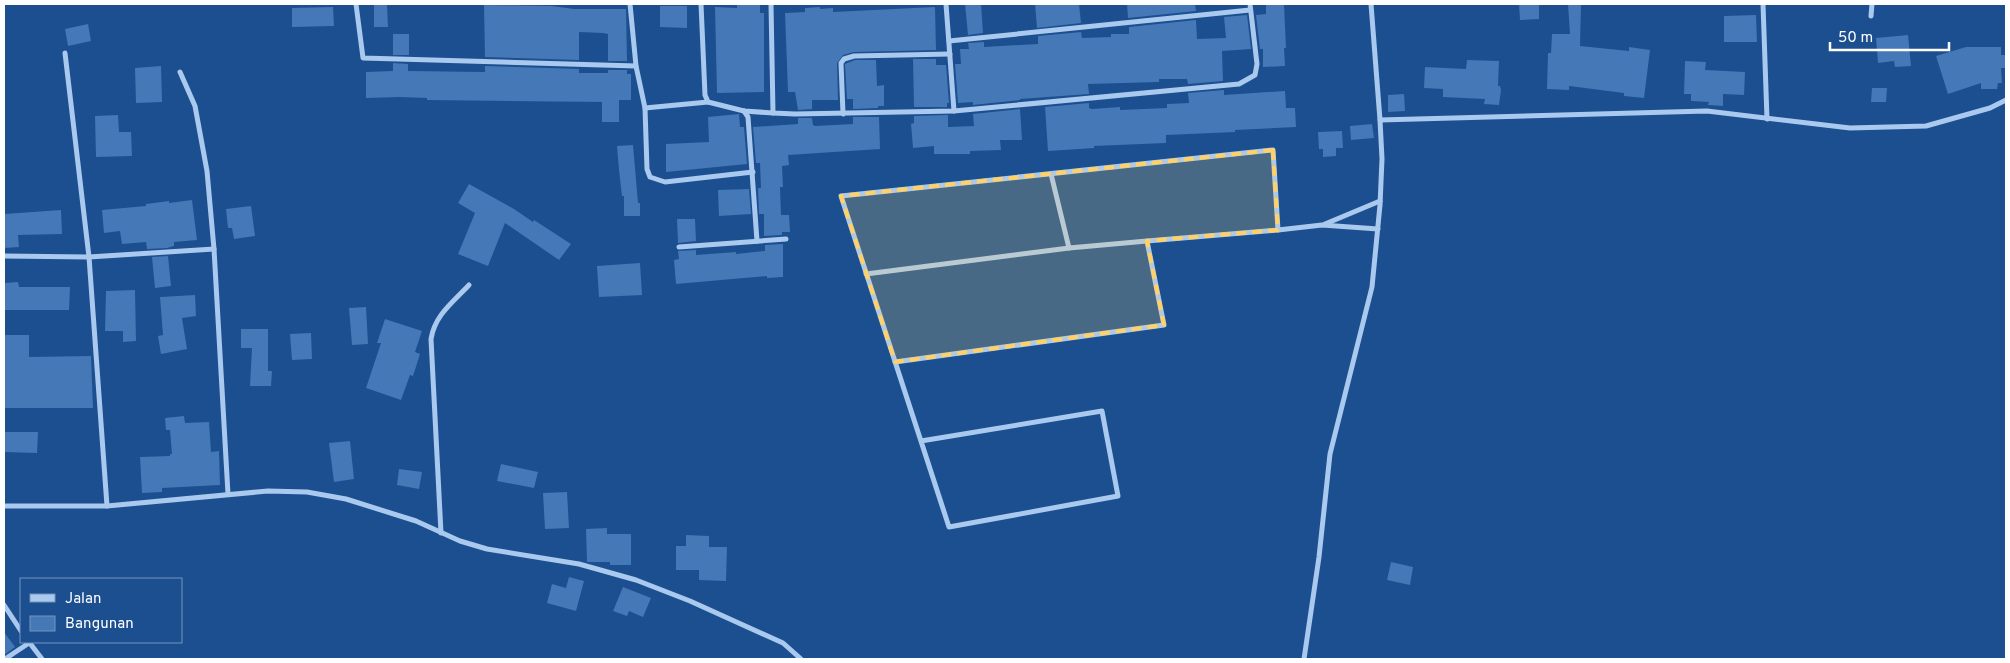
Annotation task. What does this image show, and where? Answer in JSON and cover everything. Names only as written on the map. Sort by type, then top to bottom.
[{"type":"street","points":[[356,4],[363,58],[636,66]]},
{"type":"street","points":[[630,4],[636,66],[645,108],[647,169],[650,177],[665,182],[753,172]]},
{"type":"street","points":[[701,4],[705,95],[708,102]]},
{"type":"street","points":[[771,4],[773,113]]},
{"type":"street","points":[[946,4],[954,111]]},
{"type":"street","points":[[1304,659],[1330,454],[1372,287],[1378,229],[1382,160],[1371,4]]},
{"type":"street","points":[[1763,4],[1767,120]]},
{"type":"street","points":[[1871,16],[1872,4]]},
{"type":"street","points":[[645,108],[708,102],[744,111],[773,113],[843,114],[954,111],[1239,84],[1255,76],[1257,64],[1250,7],[949,41]]},
{"type":"street","points":[[65,53],[89,257],[107,506]]},
{"type":"street","points":[[843,114],[841,63],[844,58],[854,56],[950,54]]},
{"type":"street","points":[[180,72],[194,106],[207,171],[214,249],[228,494]]},
{"type":"street","points":[[1380,120],[1707,111],[1767,120],[1850,128],[1926,126],[1990,108],[2006,100]]},
{"type":"street","points":[[744,111],[748,117],[757,241]]},
{"type":"street","points":[[921,441],[1102,411],[1118,496],[950,527],[921,441],[866,274],[841,196],[1273,150],[1278,230]]},
{"type":"street","points":[[1051,174],[1069,248]]},
{"type":"street","points":[[1322,225],[1380,201]]},
{"type":"street","points":[[866,274],[1069,248],[1322,225],[1378,229]]},
{"type":"street","points":[[679,248],[786,239]]},
{"type":"street","points":[[895,362],[1164,325],[1147,241]]},
{"type":"street","points":[[4,256],[89,257],[214,249]]},
{"type":"street","points":[[441,534],[431,339],[433,326],[438,318],[469,286]]},
{"type":"street","points":[[4,506],[107,506],[268,491],[306,492],[346,498],[416,521],[441,534],[488,549],[579,564],[636,580],[690,601],[783,643],[801,659]]},
{"type":"street","points":[[4,605],[20,629]]},
{"type":"street","points":[[5,659],[28,643]]},
{"type":"street","points":[[30,643],[42,659]]},
{"type":"highlighted area","points":[[1273,150],[1278,230],[1147,241],[1164,325],[895,362],[841,196]]},
{"type":"building","points":[[965,4],[981,4],[983,33],[968,35]]},
{"type":"building","points":[[1035,4],[1079,4],[1081,23],[1037,28]]},
{"type":"building","points":[[1127,4],[1195,4],[1196,11],[1128,18]]},
{"type":"building","points":[[1284,4],[1285,66],[1263,67],[1263,49],[1260,49],[1256,15],[1266,14],[1266,5]]},
{"type":"building","points":[[1519,4],[1539,4],[1539,19],[1520,20]]},
{"type":"building","points":[[1568,4],[1581,4],[1580,46],[1629,51],[1629,47],[1650,50],[1644,98],[1624,96],[1624,93],[1569,86],[1569,90],[1547,89],[1548,53],[1551,53],[1552,34],[1570,34]]},
{"type":"building","points":[[374,5],[387,5],[388,27],[374,27]]},
{"type":"building","points":[[484,5],[626,9],[627,61],[608,61],[608,34],[579,32],[579,60],[485,57]]},
{"type":"building","points":[[737,5],[760,5],[760,13],[764,13],[764,92],[717,93],[715,7],[737,8]]},
{"type":"building","points":[[660,6],[687,6],[687,28],[660,27]]},
{"type":"building","points":[[333,7],[334,26],[292,27],[292,8]]},
{"type":"building","points":[[820,7],[820,9],[833,8],[833,12],[935,7],[936,50],[854,52],[843,55],[837,63],[838,100],[812,100],[812,109],[798,110],[795,92],[788,92],[785,13],[805,12],[805,8]]},
{"type":"building","points":[[1247,15],[1251,49],[1222,51],[1223,81],[1188,84],[1187,79],[1159,79],[1159,82],[1088,84],[1089,94],[1020,99],[973,105],[973,102],[958,103],[955,64],[961,64],[960,49],[969,49],[968,43],[984,42],[984,47],[1038,44],[1038,36],[1081,32],[1082,38],[1111,37],[1111,34],[1129,34],[1129,27],[1196,20],[1197,39],[1226,38],[1224,17]]},
{"type":"building","points":[[1756,15],[1757,42],[1724,42],[1724,16]]},
{"type":"building","points":[[88,24],[91,41],[68,46],[65,29]]},
{"type":"building","points":[[393,34],[409,34],[409,55],[393,55]]},
{"type":"building","points":[[1908,35],[1911,66],[1895,67],[1894,61],[1878,63],[1876,38]]},
{"type":"building","points":[[1966,47],[2001,47],[2001,55],[2006,55],[2006,68],[2001,68],[2002,83],[1998,83],[1997,89],[1981,89],[1981,83],[1948,94],[1936,56]]},
{"type":"building","points":[[913,59],[936,59],[936,65],[946,65],[949,103],[947,103],[947,107],[914,107]]},
{"type":"building","points":[[855,60],[876,60],[877,86],[884,85],[884,106],[853,109],[853,99],[847,99],[845,64]]},
{"type":"building","points":[[1467,60],[1499,61],[1498,86],[1500,86],[1501,90],[1499,105],[1484,104],[1485,99],[1443,97],[1443,89],[1424,88],[1425,67],[1466,69]]},
{"type":"building","points":[[1685,61],[1706,62],[1705,70],[1745,72],[1744,95],[1723,94],[1723,106],[1708,105],[1709,102],[1691,101],[1691,94],[1684,94]]},
{"type":"building","points":[[393,63],[408,64],[408,71],[485,72],[485,66],[579,69],[579,73],[608,73],[608,70],[627,70],[627,74],[631,74],[631,100],[619,100],[619,122],[602,122],[602,102],[427,100],[427,98],[400,97],[366,98],[366,72],[393,71]]},
{"type":"building","points":[[161,66],[162,102],[136,103],[135,68]]},
{"type":"building","points":[[1872,88],[1887,88],[1886,102],[1871,102]]},
{"type":"building","points":[[1224,90],[1224,95],[1285,91],[1286,108],[1295,108],[1296,127],[1166,135],[1166,143],[1094,146],[1094,148],[1048,151],[1045,107],[1089,103],[1089,108],[1092,109],[1120,107],[1120,110],[1167,108],[1167,104],[1189,103],[1188,93]]},
{"type":"building","points":[[1404,94],[1405,111],[1388,112],[1388,95]]},
{"type":"building","points":[[1020,109],[1022,140],[1000,140],[1001,150],[970,151],[970,154],[934,154],[934,146],[913,148],[911,124],[914,123],[914,116],[948,115],[948,127],[974,126],[973,114]]},
{"type":"building","points":[[739,114],[740,127],[744,127],[747,164],[666,172],[666,144],[709,142],[708,117]]},
{"type":"building","points":[[118,115],[119,132],[131,132],[132,156],[96,157],[95,116]]},
{"type":"building","points":[[853,117],[879,117],[880,149],[788,155],[789,165],[782,166],[783,187],[780,187],[781,215],[789,215],[790,232],[782,232],[782,235],[764,236],[764,214],[759,214],[758,188],[761,188],[760,163],[756,163],[753,127],[798,124],[798,118],[812,118],[813,125],[815,126],[853,124]]},
{"type":"building","points":[[1372,124],[1374,138],[1351,140],[1350,126]]},
{"type":"building","points":[[1342,131],[1343,148],[1336,148],[1336,156],[1323,157],[1323,149],[1319,149],[1318,132]]},
{"type":"building","points":[[633,145],[640,216],[624,216],[624,196],[622,196],[617,146]]},
{"type":"building","points":[[469,184],[533,222],[534,220],[571,244],[559,260],[505,223],[488,266],[458,254],[475,213],[458,203]]},
{"type":"building","points":[[749,189],[751,214],[719,216],[718,190]]},
{"type":"building","points":[[192,200],[197,240],[174,242],[174,246],[167,248],[147,249],[146,242],[122,244],[120,231],[104,233],[102,210],[146,206],[146,204],[169,201],[169,203]]},
{"type":"building","points":[[251,206],[255,236],[234,239],[232,228],[228,228],[226,209]]},
{"type":"building","points":[[61,210],[62,234],[18,235],[19,247],[4,248],[4,214]]},
{"type":"building","points":[[677,219],[695,219],[696,241],[678,243]]},
{"type":"building","points":[[783,244],[783,277],[767,278],[767,276],[676,284],[674,260],[679,259],[678,251],[696,250],[696,255],[736,252],[736,254],[765,251],[765,245]]},
{"type":"building","points":[[168,256],[171,286],[155,288],[152,257]]},
{"type":"building","points":[[640,263],[642,295],[599,297],[597,266]]},
{"type":"building","points":[[18,282],[19,287],[70,287],[69,310],[4,310],[5,283]]},
{"type":"building","points":[[135,290],[136,341],[123,342],[123,331],[105,331],[106,291]]},
{"type":"building","points":[[195,295],[196,316],[182,318],[187,349],[161,354],[158,336],[163,335],[160,297]]},
{"type":"building","points":[[366,307],[368,344],[352,345],[349,308]]},
{"type":"building","points":[[385,319],[422,331],[415,352],[420,354],[413,376],[410,375],[401,400],[366,388],[381,343],[377,343]]},
{"type":"building","points":[[241,329],[268,329],[268,371],[272,371],[271,386],[250,386],[252,348],[241,348]]},
{"type":"building","points":[[311,333],[312,359],[292,360],[290,334]]},
{"type":"building","points":[[4,335],[29,335],[29,357],[91,356],[93,408],[4,408]]},
{"type":"building","points":[[184,416],[185,423],[209,422],[211,452],[219,451],[220,485],[162,488],[162,492],[142,493],[140,457],[170,456],[172,454],[170,430],[166,430],[165,418]]},
{"type":"building","points":[[4,432],[38,432],[37,453],[4,452]]},
{"type":"building","points":[[350,441],[354,479],[334,482],[329,443]]},
{"type":"building","points":[[501,464],[538,472],[534,488],[497,481]]},
{"type":"building","points":[[399,469],[422,472],[419,489],[397,485]]},
{"type":"building","points":[[567,492],[569,528],[545,529],[543,493]]},
{"type":"building","points":[[607,528],[607,534],[631,534],[631,565],[610,565],[610,562],[587,562],[586,529]]},
{"type":"building","points":[[686,535],[709,536],[709,547],[727,547],[726,581],[699,580],[699,570],[676,570],[676,546],[686,546]]},
{"type":"building","points":[[1391,562],[1413,567],[1410,585],[1387,580]]},
{"type":"building","points":[[569,577],[584,581],[576,611],[547,603],[552,584],[566,588]]},
{"type":"building","points":[[623,587],[651,598],[643,617],[629,611],[627,616],[613,611]]},
{"type":"building","points":[[4,632],[15,647],[4,655]]}]
